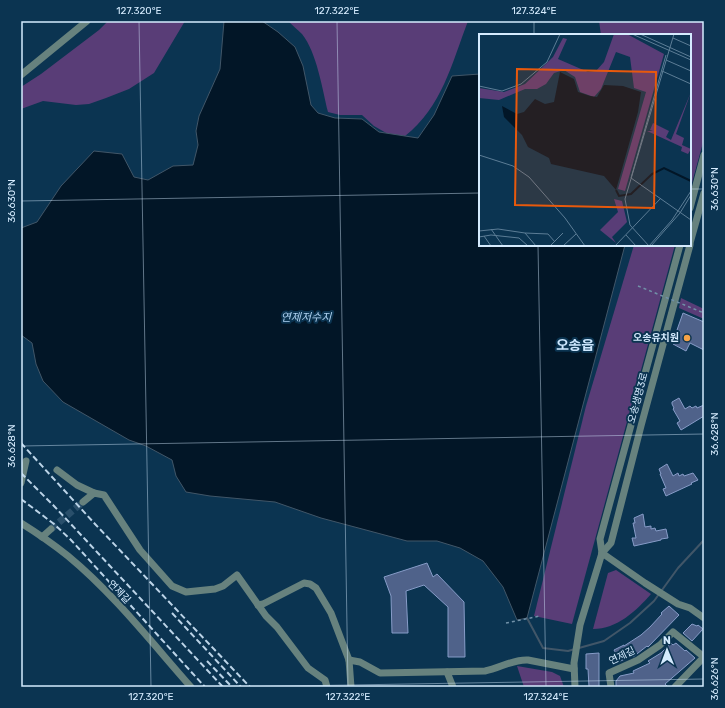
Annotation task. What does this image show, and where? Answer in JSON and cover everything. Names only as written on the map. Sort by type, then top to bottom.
[{"type":"street","points":[[21,75],[87,21]]},
{"type":"street","points":[[691,204],[704,155]]},
{"type":"street","name":"오송생명3로","points":[[691,240],[704,193]]},
{"type":"street","name":"오송생명3로","points":[[602,553],[600,539],[680,246]]},
{"type":"street","name":"오송생명3로","points":[[574,666],[580,625],[602,553],[611,543],[689,246]]},
{"type":"street","points":[[21,483],[26,461]]},
{"type":"street","points":[[57,470],[77,485],[94,493],[104,495],[140,550],[172,586],[186,592],[215,589],[223,586],[237,575],[266,616],[277,627],[308,668],[325,680],[327,687]]},
{"type":"street","points":[[83,502],[94,493]]},
{"type":"street","name":"연제길","points":[[21,523],[69,557],[109,595],[191,687]]},
{"type":"street","points":[[42,537],[51,529]]},
{"type":"street","points":[[602,553],[678,604],[690,608],[704,618]]},
{"type":"street","points":[[258,605],[263,604],[304,583],[310,584],[316,588],[331,614],[349,660],[351,687]]},
{"type":"street","name":"연제길","points":[[611,687],[609,673],[638,660],[660,645],[674,632],[704,657]]},
{"type":"street","points":[[675,687],[704,657]]},
{"type":"street","points":[[349,660],[360,662],[380,673],[485,671],[496,669],[521,659],[574,666],[575,687]]},
{"type":"street","points":[[447,672],[453,687]]},
{"type":"path","points":[[638,286],[704,313]]},
{"type":"path","points":[[506,623],[540,616]]},
{"type":"shaded area","points":[[108,21],[185,21],[154,73],[129,89],[89,104],[76,105],[43,101],[21,109],[21,87],[41,74],[99,30]]},
{"type":"shaded area","points":[[288,21],[468,21],[451,68],[437,98],[418,124],[405,136],[388,134],[374,126],[362,115],[340,115],[328,112],[312,51],[302,34]]},
{"type":"shaded area","points":[[599,21],[704,21],[704,139],[691,186],[691,34],[601,34]]},
{"type":"shaded area","points":[[634,246],[675,246],[572,624],[534,616],[586,406]]},
{"type":"shaded area","points":[[681,298],[704,309],[704,319],[679,308]]},
{"type":"shaded area","points":[[616,570],[651,594],[639,607],[625,618],[610,626],[593,629],[608,573]]},
{"type":"shaded area","points":[[517,666],[552,672],[560,676],[564,687],[524,687]]},
{"type":"water","name":"연제저수지","points":[[224,21],[262,21],[278,32],[295,47],[303,66],[311,105],[318,113],[335,118],[362,119],[379,132],[418,138],[434,115],[452,76],[479,74],[479,246],[625,246],[527,618],[517,620],[503,587],[483,561],[460,548],[437,541],[407,541],[321,518],[275,502],[210,496],[186,492],[176,476],[172,460],[146,446],[129,440],[63,402],[43,381],[36,364],[32,343],[21,335],[21,228],[37,222],[61,186],[94,151],[122,154],[134,177],[148,180],[173,166],[193,165],[198,145],[196,131],[199,116],[220,69]]},
{"type":"building","points":[[683,313],[704,322],[704,350],[690,343],[686,351],[673,344],[680,331],[677,330]]},
{"type":"building","points":[[679,398],[685,409],[690,406],[692,408],[696,406],[697,408],[704,405],[704,416],[681,430],[677,423],[680,421],[673,409],[672,404],[672,402]]},
{"type":"building","points":[[667,464],[673,476],[678,473],[679,476],[683,474],[684,476],[693,473],[698,480],[666,496],[663,489],[666,488],[659,469]]},
{"type":"building","points":[[643,514],[645,527],[651,526],[651,529],[655,528],[656,531],[666,529],[668,538],[634,546],[632,538],[636,538],[633,523],[635,523],[634,518]]},
{"type":"building","points":[[427,563],[433,577],[437,574],[464,602],[465,657],[448,657],[448,607],[424,585],[406,591],[408,633],[392,633],[391,596],[384,577]]},
{"type":"building","points":[[669,606],[679,615],[648,647],[647,646],[633,657],[632,656],[616,663],[613,656],[616,654],[614,650],[624,646],[641,635]]},
{"type":"building","points":[[692,624],[698,625],[703,629],[692,641],[683,633]]},
{"type":"building","points":[[671,643],[673,645],[676,643],[695,658],[665,684],[668,687],[616,687],[616,681],[620,676],[634,673],[633,671],[650,663],[648,661],[661,653]]},
{"type":"building","points":[[599,653],[599,687],[589,687],[588,669],[586,669],[586,654]]},
{"type":"waterway","points":[[579,648],[604,641],[630,623],[654,601],[678,568],[704,540]]},
{"type":"waterway","points":[[527,618],[543,648],[568,651],[575,649]]},
{"type":"tunnel","points":[[51,529],[83,502]]},
{"type":"railway","points":[[21,443],[95,524],[250,687]]},
{"type":"railway","points":[[21,473],[54,506],[223,687]]},
{"type":"railway","points":[[21,499],[54,524],[71,540],[205,687]]},
{"type":"railway","points":[[172,613],[241,687]]},
{"type":"railway","points":[[207,661],[232,687]]},
{"type":"place","name":"오송유치원","points":[[687,338]]},
{"type":"district","name":"오송읍","points":[[575,345]]}]
